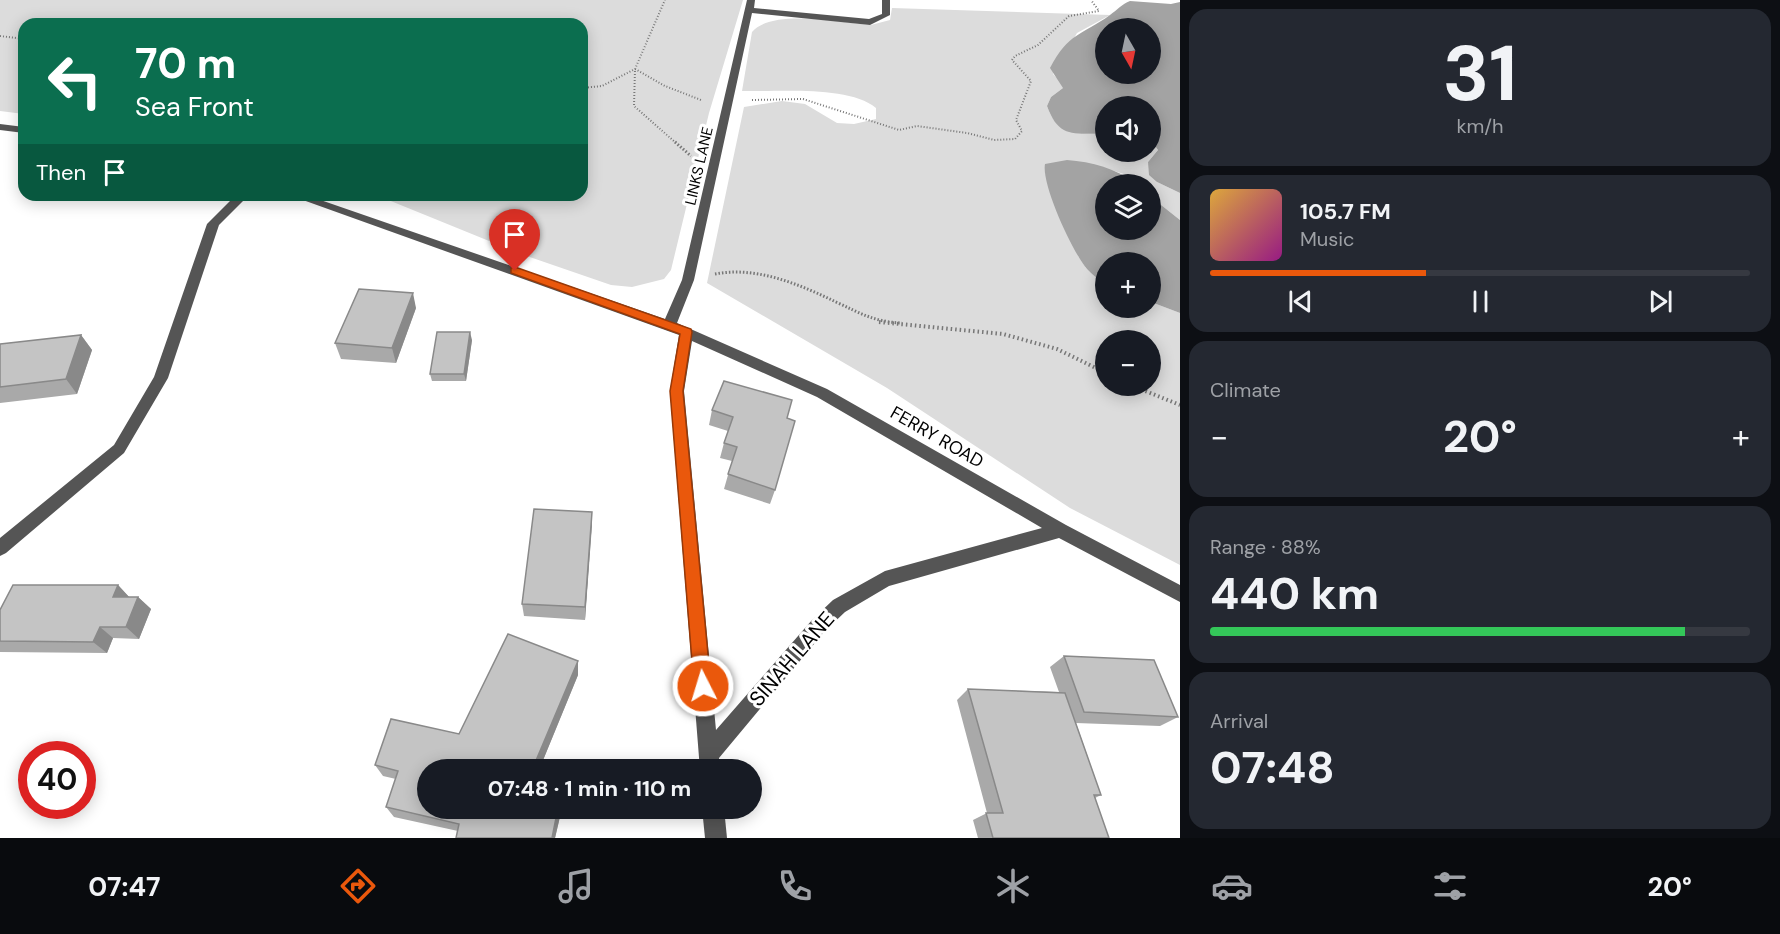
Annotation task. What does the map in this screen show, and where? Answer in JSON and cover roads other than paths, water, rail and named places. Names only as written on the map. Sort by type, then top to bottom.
[{"type":"street","name":"LINKS LANE","points":[[669,325],[688,280],[750,5],[870,22],[886,15],[886,0]]},
{"type":"street","points":[[0,127],[18,129]]},
{"type":"street","points":[[0,548],[119,449],[161,378],[213,224],[237,201]]},
{"type":"street","name":"FERRY ROAD","points":[[312,201],[669,325],[822,393],[1060,530],[1180,594]]},
{"type":"street","name":"SINAH LANE","points":[[686,332],[677,391],[709,759]]},
{"type":"street","name":"SINAH LANE","points":[[711,759],[818,626],[839,606],[860,591],[885,579],[1060,530]]},
{"type":"street","points":[[714,819],[716,838]]}]
